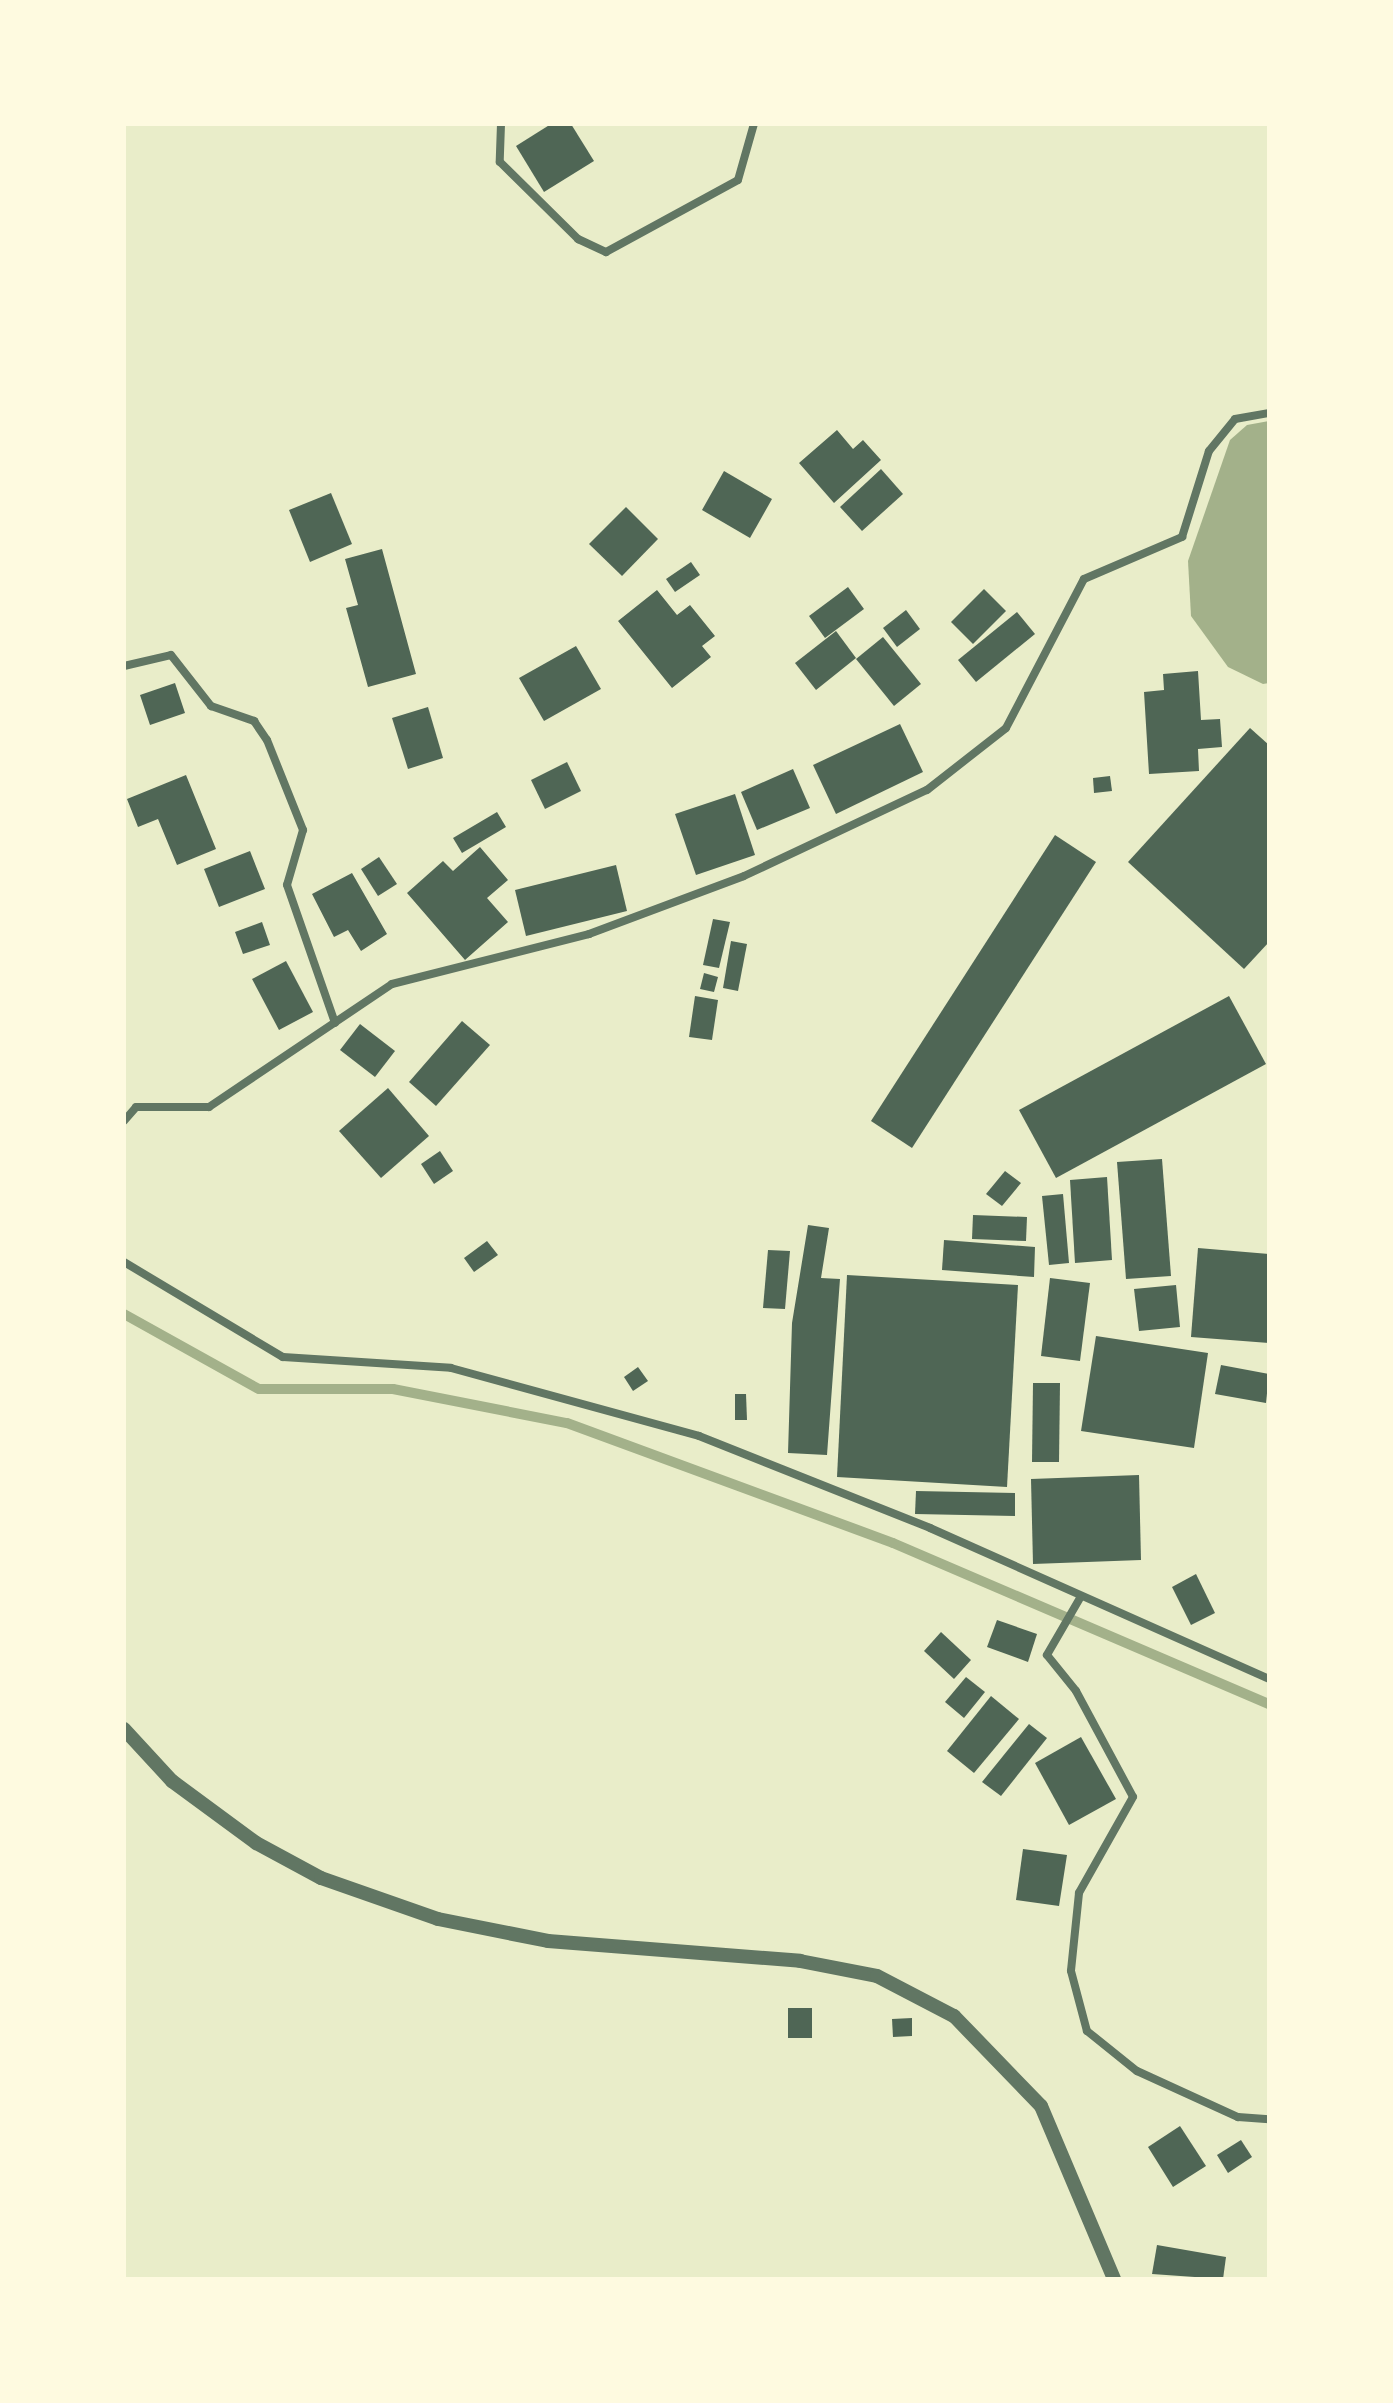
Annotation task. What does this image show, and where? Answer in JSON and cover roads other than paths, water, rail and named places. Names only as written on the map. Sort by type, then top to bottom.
[{"type":"street","points":[[501,124],[500,162],[578,239],[606,252],[738,180],[754,124]]},
{"type":"street","points":[[124,1121],[136,1107],[209,1107],[392,984],[616,924],[744,876],[927,790],[1006,728],[1084,579],[1182,537],[1209,451],[1235,419],[1269,413]]},
{"type":"street","points":[[124,666],[171,655],[211,706],[254,721],[267,740],[303,830],[287,885],[335,1023]]},
{"type":"street","points":[[124,1262],[283,1357],[451,1368],[699,1436],[930,1528],[1080,1598],[1269,1679]]},
{"type":"street","points":[[1080,1598],[1047,1655],[1076,1691],[1133,1797],[1079,1893],[1071,1971],[1087,2031],[1137,2071],[1238,2117],[1269,2119]]},
{"type":"street","points":[[124,1729],[172,1781],[256,1843],[336,1883],[438,1919],[548,1941],[800,1961],[877,1976],[954,2016],[1041,2106],[1114,2279]]},
{"type":"waterway","points":[[124,1314],[259,1389],[393,1389],[567,1423],[893,1543],[1269,1704]]}]
